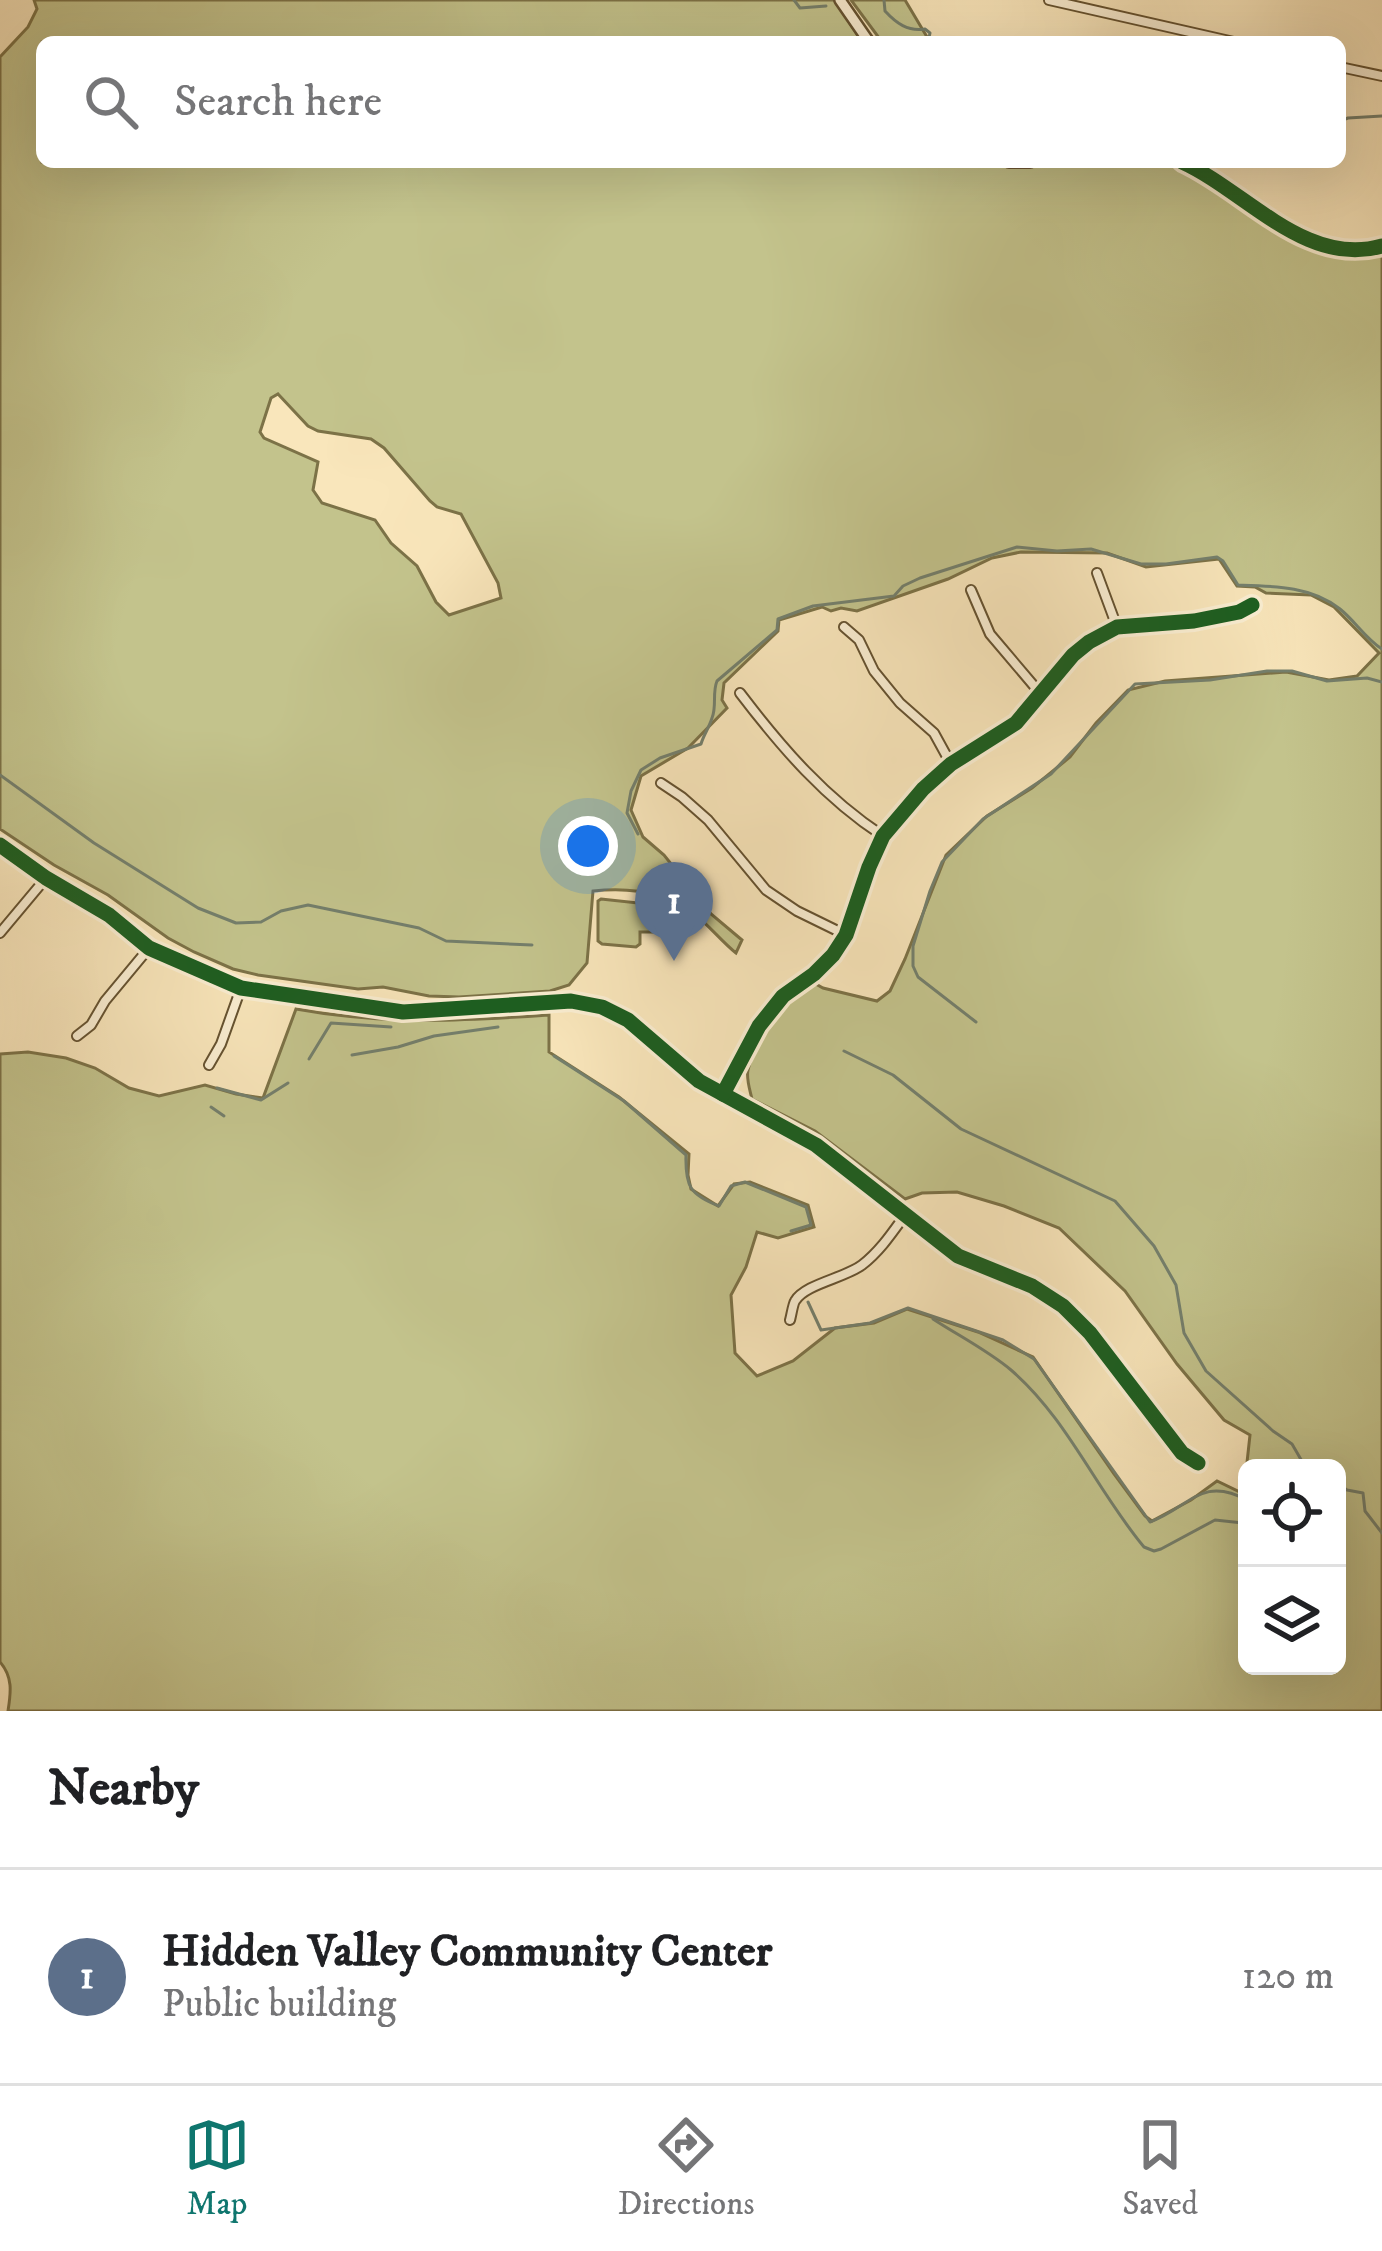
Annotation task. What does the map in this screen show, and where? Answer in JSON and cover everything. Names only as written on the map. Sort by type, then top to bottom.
[{"type":"street","points":[[840,0],[865,36]]},
{"type":"street","points":[[1048,0],[1207,36]]},
{"type":"street","points":[[1346,68],[1382,76]]},
{"type":"street","points":[[1192,168],[1319,245],[1350,251],[1382,247]]},
{"type":"street","points":[[1097,573],[1117,626]]},
{"type":"street","points":[[970,590],[990,634],[1040,693]]},
{"type":"street","points":[[723,1094],[759,1026],[783,996],[833,955],[847,935],[883,836],[922,789],[951,764],[1016,723],[1073,656],[1117,626],[1194,621],[1252,605]]},
{"type":"street","points":[[844,627],[859,640],[874,671],[900,704],[934,733],[951,764]]},
{"type":"street","points":[[740,693],[818,784],[847,812],[883,836]]},
{"type":"street","points":[[661,784],[708,820],[766,890],[847,935]]},
{"type":"street","points":[[0,845],[109,915],[149,948],[241,988],[403,1012],[587,1003],[628,1021],[699,1082],[816,1145],[958,1256],[1032,1286],[1063,1306],[1182,1453],[1198,1462]]},
{"type":"street","points":[[0,933],[46,878]]},
{"type":"street","points":[[77,1036],[91,1025],[149,948]]},
{"type":"street","points":[[209,1065],[241,988]]},
{"type":"street","points":[[790,1320],[794,1302],[802,1294],[852,1273],[881,1248],[905,1215]]},
{"type":"green space","points":[[34,0],[835,0],[858,36],[36,36],[36,168],[1180,168],[1300,241],[1352,255],[1382,252],[1382,1711],[8,1711],[9,1679],[0,1662],[0,1054],[28,1052],[66,1058],[129,1088],[159,1096],[205,1085],[263,1098],[296,1009],[423,1020],[549,1015],[549,1052],[619,1097],[689,1154],[691,1189],[718,1206],[734,1184],[750,1182],[808,1205],[814,1227],[778,1238],[757,1232],[731,1295],[735,1353],[757,1376],[793,1361],[835,1328],[874,1323],[907,1309],[978,1332],[1033,1357],[1152,1521],[1217,1481],[1238,1491],[1238,1675],[1346,1675],[1346,1459],[1247,1459],[1250,1435],[1224,1420],[1125,1291],[1059,1228],[957,1192],[922,1193],[905,1199],[815,1131],[752,1099],[748,1070],[772,1020],[814,983],[877,1001],[890,991],[946,855],[987,816],[1070,757],[1128,690],[1165,681],[1286,672],[1329,680],[1357,676],[1379,653],[1334,607],[1311,595],[1237,586],[1219,559],[1146,567],[1107,553],[1021,552],[992,558],[857,611],[822,607],[779,620],[778,631],[724,683],[722,700],[727,708],[688,748],[641,776],[631,810],[643,837],[664,855],[711,914],[742,940],[736,953],[683,907],[659,896],[619,890],[593,891],[587,963],[569,985],[550,991],[429,996],[233,969],[168,938],[0,829],[0,57],[28,27],[37,9]],"holes":[[[278,394],[318,431],[371,439],[437,507],[461,514],[498,583],[501,598],[449,615],[436,602],[417,566],[391,543],[375,520],[322,503],[313,490],[318,462],[260,432],[271,398]]]},
{"type":"green space","points":[[851,0],[905,0],[926,36],[878,36]]},
{"type":"green space","points":[[601,899],[657,905],[657,932],[640,932],[636,947],[602,944],[598,941]]},
{"type":"waterway","points":[[794,0],[800,8],[826,6]]},
{"type":"waterway","points":[[884,0],[885,11],[898,23],[925,29],[929,36]]},
{"type":"waterway","points":[[1346,119],[1382,116]]},
{"type":"waterway","points":[[638,834],[627,813],[641,770],[701,744],[713,713],[717,681],[777,630],[778,619],[813,606],[894,596],[920,578],[1017,547],[1091,549],[1141,564],[1217,557],[1238,585],[1292,589],[1329,601],[1382,649]]},
{"type":"waterway","points":[[976,1022],[918,977],[913,966],[913,946],[942,862],[983,819],[1051,774],[1135,684],[1267,671],[1292,671],[1327,681],[1367,678],[1382,682]]},
{"type":"waterway","points":[[0,775],[94,843],[198,908],[236,923],[261,922],[308,905],[419,928],[446,941],[532,945]]},
{"type":"waterway","points":[[309,1059],[331,1023],[391,1027]]},
{"type":"waterway","points":[[352,1055],[498,1027]]},
{"type":"waterway","points":[[844,1051],[893,1075],[961,1129],[1115,1201],[1154,1246],[1176,1285],[1184,1333],[1206,1371],[1292,1444],[1301,1459]]},
{"type":"waterway","points":[[554,1056],[624,1101],[686,1155],[688,1182],[701,1198],[719,1206],[731,1186],[745,1182],[806,1207],[811,1225],[791,1231]]},
{"type":"waterway","points":[[217,1088],[261,1100],[288,1083]]},
{"type":"waterway","points":[[211,1107],[224,1116]]},
{"type":"waterway","points":[[808,1302],[821,1330],[870,1323],[908,1308],[1003,1340],[1034,1359],[1150,1522],[1206,1492],[1238,1496]]},
{"type":"waterway","points":[[933,1319],[1002,1363],[1031,1389],[1144,1547],[1161,1549],[1215,1520],[1238,1522]]},
{"type":"waterway","points":[[1346,1489],[1363,1493],[1365,1511],[1382,1533]]},
{"type":"cycle path","points":[[1193,168],[1302,237],[1354,250],[1382,246]]},
{"type":"cycle path","points":[[723,1094],[759,1026],[783,996],[833,955],[846,935],[883,836],[923,789],[951,764],[1016,723],[1089,642],[1117,627],[1194,621],[1252,605]]},
{"type":"cycle path","points":[[0,845],[109,915],[149,948],[241,988],[403,1012],[571,1001],[602,1007],[628,1020],[699,1081],[816,1145],[958,1256],[1032,1286],[1063,1306],[1090,1333],[1182,1453],[1198,1463]]},
{"type":"place","name":"Hidden Valley Community Center","points":[[674,961]]}]
